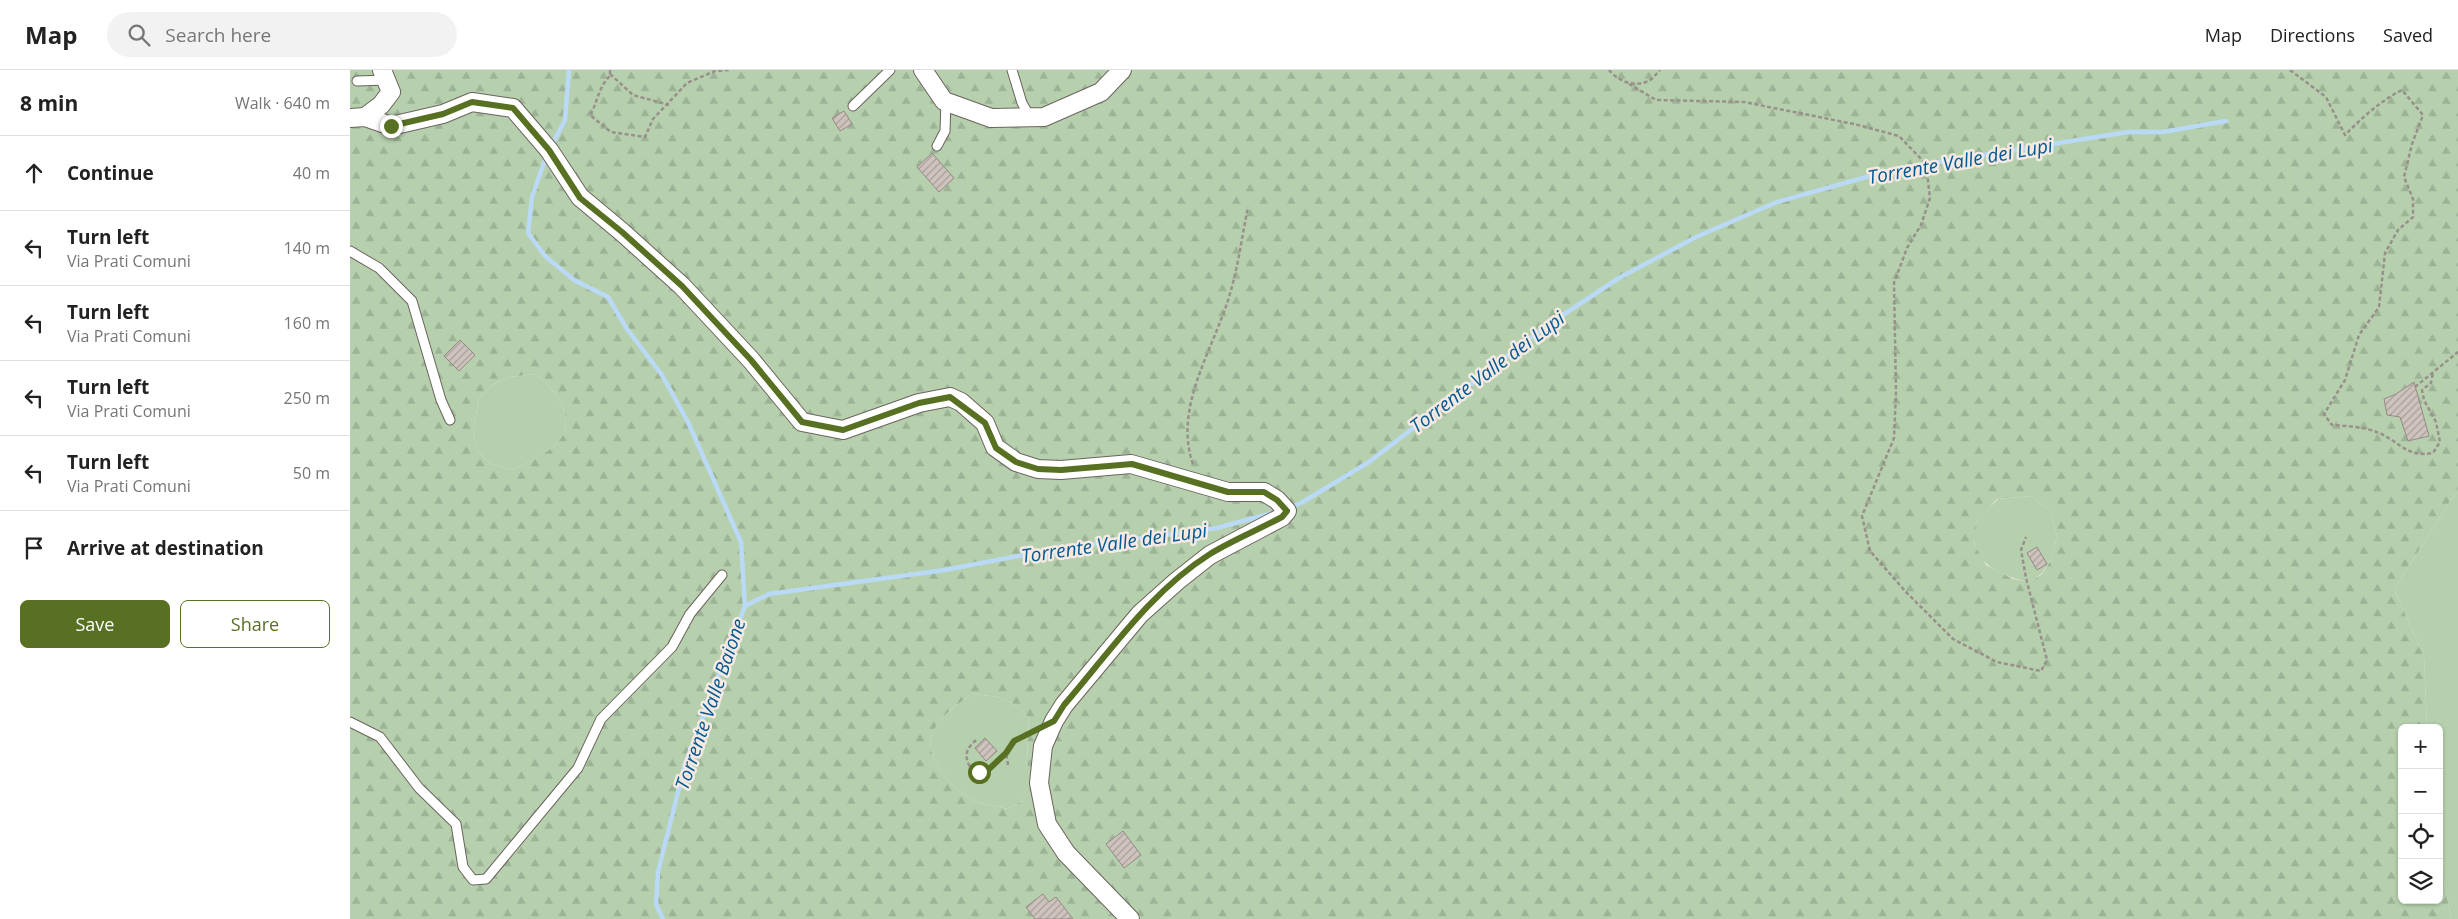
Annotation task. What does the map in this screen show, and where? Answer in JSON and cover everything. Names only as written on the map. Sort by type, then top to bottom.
[{"type":"street","points":[[923,70],[946,101],[991,118],[1044,117],[1102,92],[1122,70]]},
{"type":"street","points":[[357,118],[381,105],[392,92],[384,75]]},
{"type":"street","points":[[357,118],[391,126],[443,114],[472,102],[513,108],[549,150],[580,198],[622,232],[682,286],[751,360],[802,422],[843,430],[919,403],[950,397],[985,423],[996,448],[1016,462],[1038,469],[1061,470],[1132,464],[1228,492],[1264,492],[1277,500],[1287,511],[1282,517],[1210,555],[1140,614],[1064,705],[1054,721],[1043,746],[1039,783],[1050,830],[1066,853],[1130,919]]},
{"type":"lane","points":[[853,106],[890,70]]},
{"type":"lane","points":[[1012,70],[1022,103],[1030,118]]},
{"type":"lane","points":[[357,81],[384,75]]},
{"type":"lane","points":[[937,146],[944,131],[946,101]]},
{"type":"lane","points":[[350,250],[379,268],[412,301],[442,400],[450,420]]},
{"type":"lane","points":[[350,722],[380,736],[419,788],[456,824],[463,867],[473,880],[486,879],[578,768],[601,719],[672,646],[690,614],[722,574]]},
{"type":"path","points":[[669,105],[633,95],[610,72],[601,84],[596,106],[590,115],[611,132],[645,137],[653,119],[669,105],[687,83],[715,71],[730,70]]},
{"type":"path","points":[[1609,70],[1616,78],[1656,100],[1744,102],[1854,124],[1899,136],[1926,164],[1930,198],[1922,225],[1907,248],[1894,283],[1896,356],[1894,438],[1862,516],[1870,551],[1906,592],[1953,639],[1997,662],[2040,671],[2047,660],[2021,550],[2026,537]]},
{"type":"path","points":[[1629,84],[1650,81],[1660,70]]},
{"type":"path","points":[[2290,70],[2326,97],[2345,136],[2371,111],[2390,96],[2402,90],[2423,115],[2412,144],[2404,177],[2414,199],[2413,217],[2398,230],[2385,253],[2379,307],[2359,335],[2345,380],[2324,414],[2332,425],[2378,432],[2409,453],[2419,455],[2433,453],[2440,442],[2436,422],[2424,400],[2422,390],[2431,382],[2434,373]]},
{"type":"path","points":[[1193,483],[1193,464],[1188,451],[1186,424],[1194,393],[1229,296],[1248,207]]},
{"type":"path","points":[[2415,387],[2458,352]]},
{"type":"path","points":[[976,740],[965,754],[971,769],[979,772],[988,770],[1006,753],[1014,741],[1054,721]]},
{"type":"path","points":[[1006,753],[1008,765]]},
{"type":"green space","points":[[350,70],[2458,70],[2458,489],[2394,589],[2424,657],[2427,724],[2398,724],[2398,904],[2443,904],[2443,874],[2451,919],[350,919]],"holes":[[[535,374],[557,396],[562,406],[566,425],[563,435],[546,452],[512,470],[491,464],[477,450],[473,432],[479,398],[494,384],[510,377]],[[2032,496],[2050,511],[2057,536],[2052,558],[2042,574],[2029,582],[2013,579],[1986,565],[1974,544],[1977,521],[1997,499]],[[972,694],[1004,699],[1016,706],[1029,719],[1027,761],[1030,789],[1022,801],[1007,809],[977,802],[969,798],[944,774],[932,754],[932,735],[935,728],[949,711]]]},
{"type":"green space","points":[[535,374],[551,388],[562,406],[566,425],[563,435],[546,452],[512,470],[491,464],[477,450],[473,432],[479,398],[494,384],[510,377]]},
{"type":"green space","points":[[2458,489],[2458,919],[2451,919],[2443,874],[2443,724],[2427,724],[2424,657],[2394,589]]},
{"type":"green space","points":[[2032,496],[2050,511],[2057,536],[2052,558],[2042,573],[2030,582],[2007,576],[1987,564],[1975,546],[1974,535],[1977,522],[1983,513],[1998,499]]},
{"type":"green space","points":[[972,694],[1004,699],[1016,706],[1029,719],[1027,761],[1031,789],[1022,801],[1007,809],[977,802],[969,798],[944,774],[932,754],[932,735],[939,723],[949,712]]},
{"type":"building","points":[[844,111],[852,124],[840,131],[832,118]]},
{"type":"building","points":[[932,153],[954,178],[939,192],[917,167]]},
{"type":"building","points":[[460,340],[475,355],[459,371],[444,356]]},
{"type":"building","points":[[2414,382],[2429,436],[2408,441],[2400,417],[2387,415],[2384,399],[2396,394]]},
{"type":"building","points":[[2037,547],[2047,564],[2037,570],[2027,553]]},
{"type":"building","points":[[985,738],[997,751],[986,761],[975,748]]},
{"type":"building","points":[[1123,831],[1141,855],[1124,868],[1106,844]]},
{"type":"building","points":[[1043,894],[1049,902],[1056,897],[1073,919],[1035,919],[1026,907]]},
{"type":"waterway","points":[[552,145],[565,120],[569,70]]},
{"type":"waterway","name":"Torrente Valle dei Lupi","points":[[1290,507],[1301,503],[1369,462],[1549,324],[1619,278],[1696,237],[1777,202],[1895,169],[2128,132],[2163,132],[2226,121]]},
{"type":"waterway","name":"Torrente Valle Baione","points":[[547,154],[532,197],[528,233],[545,256],[574,280],[608,297],[627,329],[662,375],[688,422],[741,542],[745,606],[685,764],[658,872],[656,904],[663,919]]},
{"type":"waterway","name":"Torrente Valle dei Lupi","points":[[745,606],[769,594],[945,570],[1055,549],[1217,528],[1276,512]]},
{"type":"route","points":[[391,126],[443,114],[472,102],[513,108],[549,150],[580,198],[622,232],[682,286],[751,360],[802,422],[843,430],[919,403],[950,397],[961,402],[985,423],[996,448],[1016,462],[1038,469],[1061,470],[1132,464],[1228,492],[1264,492],[1283,505],[1287,511],[1282,517],[1210,555],[1177,581],[1140,614],[1064,705],[1054,721],[1014,741],[1006,753],[988,770],[979,772]]}]
